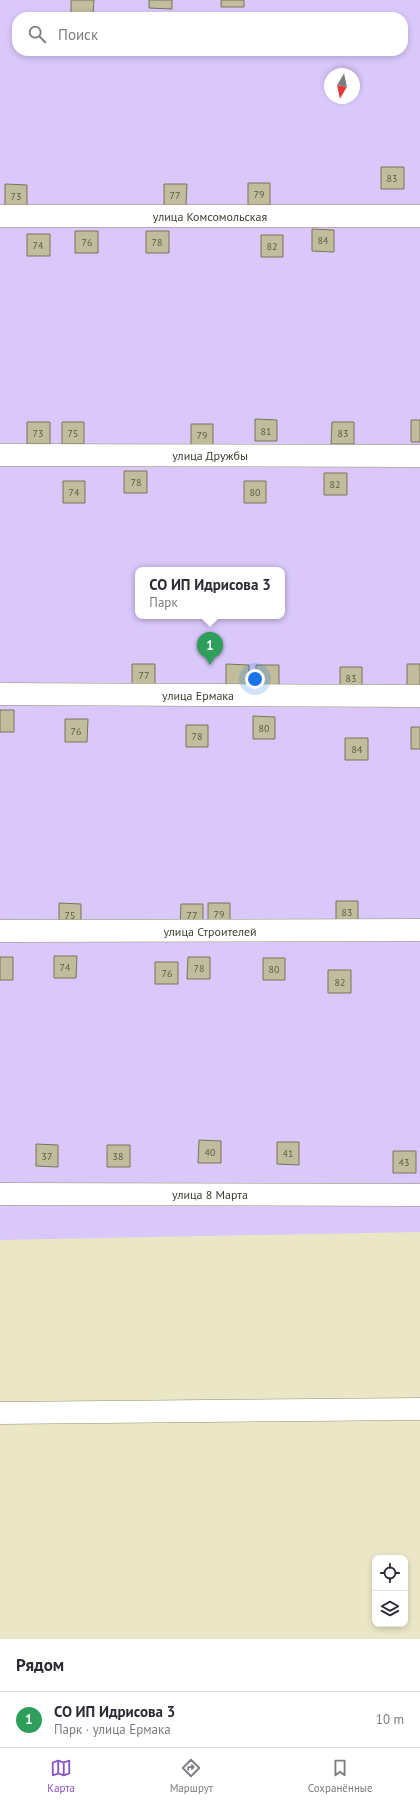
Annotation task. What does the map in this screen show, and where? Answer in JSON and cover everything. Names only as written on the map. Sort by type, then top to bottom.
[{"type":"street","name":"улица Комсомольская","points":[[0,216],[420,216]]},
{"type":"street","name":"улица Дружбы","points":[[0,455],[420,456]]},
{"type":"street","name":"улица Ермака","points":[[0,694],[420,696]]},
{"type":"street","name":"улица Строителей","points":[[0,931],[420,930]]},
{"type":"street","name":"улица 8 Марта","points":[[0,1194],[420,1195]]},
{"type":"street","points":[[0,1413],[420,1409]]},
{"type":"shaded area","points":[[0,0],[420,0],[420,1232],[0,1240]]},
{"type":"building","points":[[71,0],[94,0],[93,12],[71,12]]},
{"type":"building","points":[[149,0],[172,0],[172,9],[149,8]]},
{"type":"building","points":[[221,0],[244,0],[244,7],[221,7]]},
{"type":"building","points":[[381,167],[404,167],[404,189],[381,189]]},
{"type":"building","points":[[248,183],[270,183],[270,205],[248,205]]},
{"type":"building","points":[[5,184],[27,185],[27,207],[5,207]]},
{"type":"building","points":[[164,184],[187,184],[186,206],[164,206]]},
{"type":"building","points":[[312,229],[334,230],[334,252],[312,251]]},
{"type":"building","points":[[75,231],[98,231],[98,253],[75,253]]},
{"type":"building","points":[[146,231],[169,231],[169,253],[146,253]]},
{"type":"building","points":[[27,234],[50,234],[50,256],[27,256]]},
{"type":"building","points":[[261,235],[283,235],[283,257],[261,257]]},
{"type":"building","points":[[255,419],[277,420],[277,441],[255,441]]},
{"type":"building","points":[[411,420],[420,420],[420,442],[411,442]]},
{"type":"building","points":[[27,422],[50,422],[50,444],[27,444]]},
{"type":"building","points":[[62,422],[84,422],[84,444],[62,444]]},
{"type":"building","points":[[332,422],[354,422],[354,444],[331,444]]},
{"type":"building","points":[[191,424],[213,424],[213,446],[191,446]]},
{"type":"building","points":[[124,471],[147,471],[147,493],[124,493]]},
{"type":"building","points":[[324,473],[347,473],[347,495],[324,495]]},
{"type":"building","points":[[63,481],[85,481],[85,503],[63,503]]},
{"type":"building","points":[[244,481],[266,481],[266,503],[244,503]]},
{"type":"building","points":[[132,664],[155,664],[155,686],[132,686]]},
{"type":"building","points":[[226,664],[249,665],[249,687],[226,687]]},
{"type":"building","points":[[407,664],[420,664],[420,686],[407,686]]},
{"type":"building","points":[[256,665],[279,665],[279,687],[256,687]]},
{"type":"building","points":[[340,667],[362,667],[362,689],[340,689]]},
{"type":"building","points":[[0,710],[14,710],[14,732],[0,732]]},
{"type":"building","points":[[253,716],[275,717],[275,739],[253,739]]},
{"type":"building","points":[[65,719],[88,719],[87,742],[65,742]]},
{"type":"building","points":[[186,725],[208,725],[208,747],[186,747]]},
{"type":"building","points":[[411,727],[420,727],[420,749],[411,749]]},
{"type":"building","points":[[345,738],[368,738],[368,760],[345,760]]},
{"type":"building","points":[[336,901],[358,901],[358,923],[336,923]]},
{"type":"building","points":[[59,903],[81,904],[81,925],[59,925]]},
{"type":"building","points":[[208,903],[230,903],[230,925],[208,925]]},
{"type":"building","points":[[181,904],[203,904],[203,926],[180,926]]},
{"type":"building","points":[[54,956],[77,956],[76,978],[54,978]]},
{"type":"building","points":[[0,957],[13,957],[13,980],[0,980]]},
{"type":"building","points":[[188,957],[210,957],[210,979],[187,979]]},
{"type":"building","points":[[263,958],[285,958],[285,980],[263,980]]},
{"type":"building","points":[[155,962],[178,962],[178,984],[155,984]]},
{"type":"building","points":[[328,970],[351,970],[351,993],[328,993]]},
{"type":"building","points":[[199,1140],[221,1141],[221,1163],[198,1163]]},
{"type":"building","points":[[277,1142],[299,1142],[299,1165],[277,1164]]},
{"type":"building","points":[[36,1144],[58,1145],[58,1167],[36,1166]]},
{"type":"building","points":[[107,1145],[130,1145],[130,1167],[107,1167]]},
{"type":"building","points":[[393,1151],[416,1151],[416,1173],[393,1173]]},
{"type":"place","name":"СО ИП Идрисова 3","points":[[210,665]]}]
